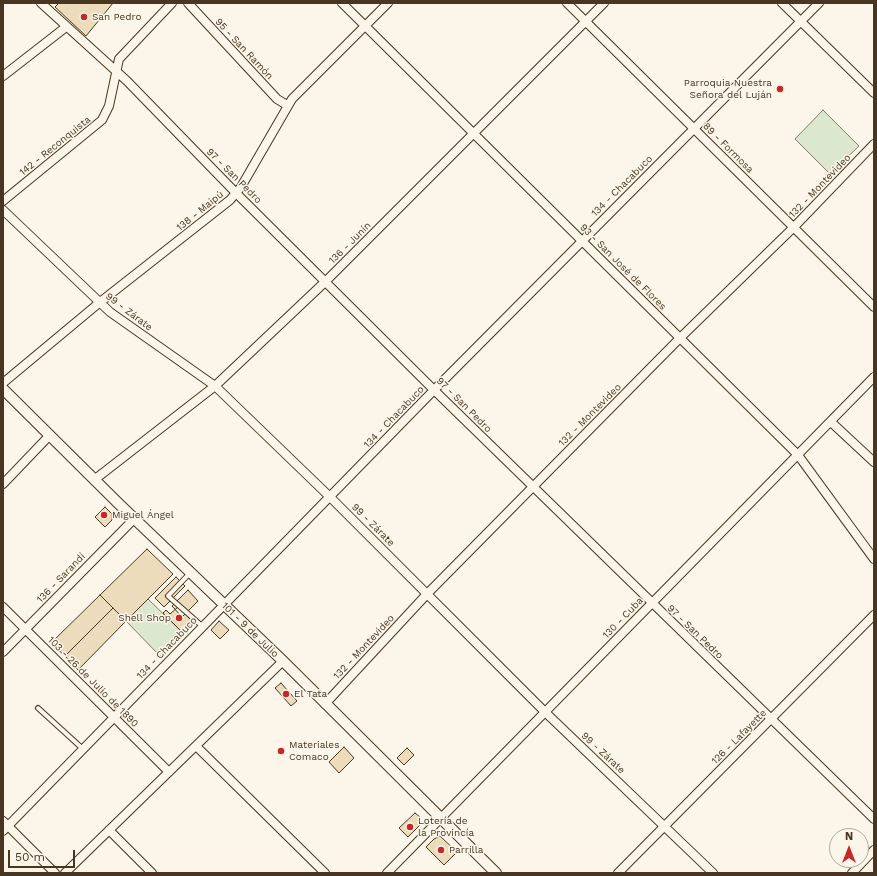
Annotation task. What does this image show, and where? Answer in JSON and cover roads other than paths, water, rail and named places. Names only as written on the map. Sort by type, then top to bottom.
[{"type":"street","name":"97 - San Pedro","points":[[41,3],[127,81],[236,193],[434,390],[651,604],[874,819]]},
{"type":"street","name":"142 - Reconquista","points":[[3,201],[102,120],[109,106],[115,71],[119,59],[172,3]]},
{"type":"street","name":"95 - San Ramón","points":[[188,3],[277,99],[287,105]]},
{"type":"street","name":"93 - San José de Flores","points":[[342,3],[798,455],[874,559]]},
{"type":"street","name":"138 - Maipú","points":[[3,383],[99,303],[226,204],[236,193],[287,105],[388,3]]},
{"type":"street","name":"89 - Formosa","points":[[567,3],[874,307]]},
{"type":"street","name":"136 - Junín","points":[[94,480],[215,386],[326,281],[604,3]]},
{"type":"street","points":[[782,3],[874,93]]},
{"type":"street","name":"134 - Chacabuco","points":[[5,826],[83,749],[582,240],[819,3]]},
{"type":"street","points":[[3,76],[66,26]]},
{"type":"street","name":"132 - Montevideo","points":[[325,704],[428,594],[680,338],[794,227],[874,144]]},
{"type":"street","name":"99 - Zárate","points":[[3,210],[99,303],[215,386],[330,497],[545,712],[713,873]]},
{"type":"street","name":"130 - Cuba","points":[[387,873],[874,377]]},
{"type":"street","name":"101 - 9 de Julio","points":[[3,389],[134,519],[283,661],[496,873]]},
{"type":"street","points":[[831,422],[874,462]]},
{"type":"street","points":[[3,484],[49,436]]},
{"type":"street","name":"136 - Sarandí","points":[[3,652],[134,519]]},
{"type":"street","name":"103 - 26 de Julio de 1890","points":[[3,607],[169,772]]},
{"type":"street","name":"126 - Lafayette","points":[[618,873],[874,615]]},
{"type":"street","points":[[65,873],[283,661]]},
{"type":"street","points":[[196,746],[325,873]]},
{"type":"street","points":[[5,826],[55,873]]},
{"type":"street","points":[[109,830],[152,873]]},
{"type":"street","points":[[852,873],[874,850]]},
{"type":"lane","points":[[190,573],[168,596],[202,626]]},
{"type":"lane","points":[[38,708],[83,749]]},
{"type":"place","name":"San Pedro","points":[[84,17]]},
{"type":"place","name":"Parroquia Nuestra Señora del Luján","points":[[780,89]]},
{"type":"place","name":"Miguel Ángel","points":[[104,515]]},
{"type":"place","name":"Shell Shop","points":[[179,618]]},
{"type":"place","name":"El Tata","points":[[286,694]]},
{"type":"place","name":"Materiales Comaco","points":[[281,751]]},
{"type":"place","name":"Lotería de la Provincía","points":[[410,827]]},
{"type":"place","name":"Parrilla","points":[[441,850]]}]
